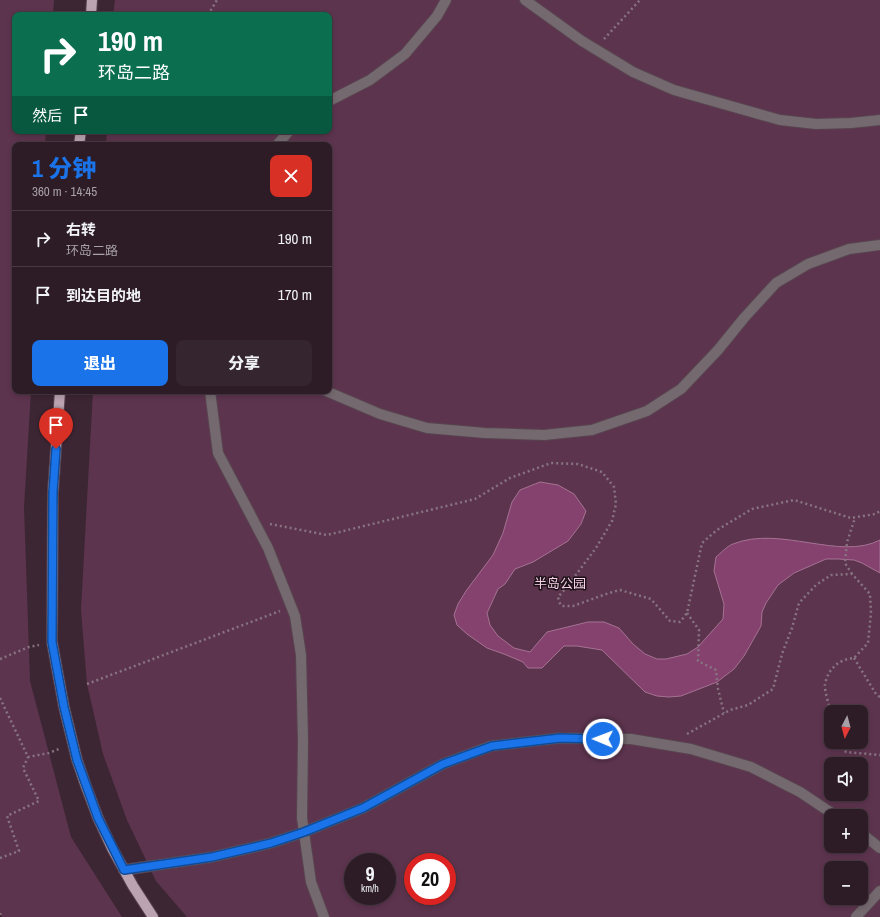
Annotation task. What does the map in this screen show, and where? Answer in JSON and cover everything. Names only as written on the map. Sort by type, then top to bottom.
[{"type":"main road","points":[[90,12],[92,0]]},
{"type":"main road","points":[[60,394],[53,492],[52,642],[64,707],[77,760],[98,818],[124,870],[153,917]]},
{"type":"lane","points":[[332,99],[370,80],[405,54],[436,16],[446,0]]},
{"type":"lane","points":[[525,0],[593,48],[633,72],[674,90],[774,118],[816,124],[880,120]]},
{"type":"lane","points":[[280,142],[286,134]]},
{"type":"lane","points":[[332,394],[380,414],[427,428],[485,433],[544,435],[592,430],[647,411],[681,390],[776,283],[808,264],[849,249],[880,245]]},
{"type":"lane","points":[[210,394],[218,453],[268,548],[295,616],[301,655],[303,741],[302,818],[311,882],[324,917]]},
{"type":"lane","points":[[124,870],[212,857],[271,843],[304,832],[363,808],[443,764],[492,746],[560,738],[631,739],[691,749],[751,767],[800,792],[826,809]]},
{"type":"lane","points":[[868,839],[880,848]]},
{"type":"lane","points":[[856,917],[880,891]]},
{"type":"path","points":[[210,12],[217,0]]},
{"type":"path","points":[[593,48],[607,36],[640,0]]},
{"type":"path","points":[[254,521],[327,535],[475,499],[510,478],[551,463],[578,464],[602,472],[614,487],[616,504],[612,521],[608,528],[596,548],[558,597],[559,602],[562,606],[573,606],[620,590],[651,599],[670,621],[680,622],[687,613],[702,543],[717,530],[752,509],[794,500],[840,515],[855,518],[875,514],[880,511]]},
{"type":"path","points":[[829,705],[825,685],[831,668],[845,659],[854,658],[868,643],[871,613],[870,594],[852,574],[845,563],[847,542],[855,518]]},
{"type":"path","points":[[668,745],[724,714],[748,705],[773,689],[782,654],[792,628],[799,603],[816,585],[831,575],[852,574]]},
{"type":"path","points":[[87,684],[292,606]]},
{"type":"path","points":[[687,613],[699,630],[698,661],[716,670],[718,689],[724,714]]},
{"type":"path","points":[[0,659],[29,647]]},
{"type":"path","points":[[854,658],[876,694],[880,697]]},
{"type":"path","points":[[0,698],[28,757],[23,768],[38,801],[7,816],[19,852],[0,858]]},
{"type":"path","points":[[844,749],[846,752],[880,755]]},
{"type":"path","points":[[28,757],[49,753]]},
{"type":"path","points":[[0,913],[1,917]]},
{"type":"green space","points":[[0,0],[54,0],[53,12],[12,12],[12,134],[46,134],[45,142],[12,142],[12,394],[31,394],[24,507],[30,681],[71,837],[122,917],[2,917],[0,913]]},
{"type":"green space","name":"半岛公园","points":[[115,0],[880,0],[880,917],[187,917],[156,881],[127,820],[103,754],[87,684],[81,610],[93,394],[332,394],[332,142],[106,142],[107,134],[332,134],[332,12],[113,12]]},
{"type":"shaded area","points":[[540,482],[558,485],[574,494],[586,511],[581,524],[568,541],[533,562],[515,569],[505,584],[498,589],[487,613],[490,625],[498,636],[514,648],[530,652],[547,632],[588,622],[604,622],[619,628],[633,644],[645,654],[657,659],[666,659],[687,654],[698,647],[723,619],[724,604],[714,571],[716,557],[731,545],[751,539],[770,538],[847,547],[864,545],[880,540],[880,573],[854,560],[826,559],[794,573],[778,585],[766,603],[762,612],[761,626],[744,656],[734,669],[717,682],[681,696],[657,696],[645,692],[602,650],[577,646],[564,646],[542,668],[528,668],[523,662],[487,648],[467,634],[457,625],[454,615],[458,604],[466,591],[493,555],[503,533],[512,502],[520,490]]},
{"type":"route","points":[[56,449],[53,492],[52,642],[64,707],[77,760],[98,818],[124,870],[212,857],[271,843],[304,832],[363,808],[443,764],[492,746],[560,738],[603,739]]}]
